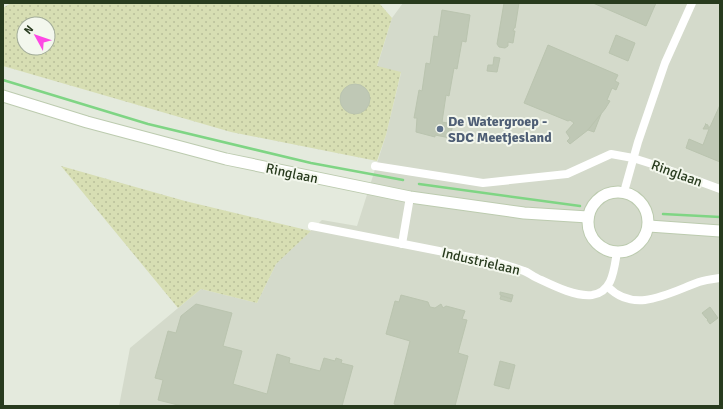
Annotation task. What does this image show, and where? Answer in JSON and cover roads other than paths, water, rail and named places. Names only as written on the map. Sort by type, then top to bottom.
[{"type":"main road","name":"Ringlaan","points":[[3,96],[87,122],[226,159],[410,197],[524,213],[588,217]]},
{"type":"main road","points":[[610,192],[624,192],[634,195],[642,202],[648,212],[649,226],[641,242],[630,249],[617,252],[602,247],[596,242],[590,234],[588,217],[596,200],[603,195],[610,192]]},
{"type":"main road","points":[[649,226],[720,231]]},
{"type":"street","points":[[624,192],[633,158],[665,63],[692,3]]},
{"type":"street","points":[[375,166],[483,183],[567,174],[611,154],[633,158]]},
{"type":"street","name":"Ringlaan","points":[[633,158],[720,189]]},
{"type":"street","points":[[402,244],[410,197]]},
{"type":"street","name":"Industrielaan","points":[[312,226],[488,260],[525,271],[536,278],[564,290],[582,295],[592,295],[601,292],[608,287]]},
{"type":"street","points":[[617,252],[613,274],[608,287],[625,299],[640,300],[656,298],[700,282],[720,278]]},
{"type":"waterway","points":[[3,80],[148,124],[311,163],[403,180]]},
{"type":"waterway","points":[[419,184],[580,206]]},
{"type":"waterway","points":[[663,214],[720,217]]},
{"type":"place","name":"De Watergroep - SDC Meetjesland","points":[[440,129]]}]
